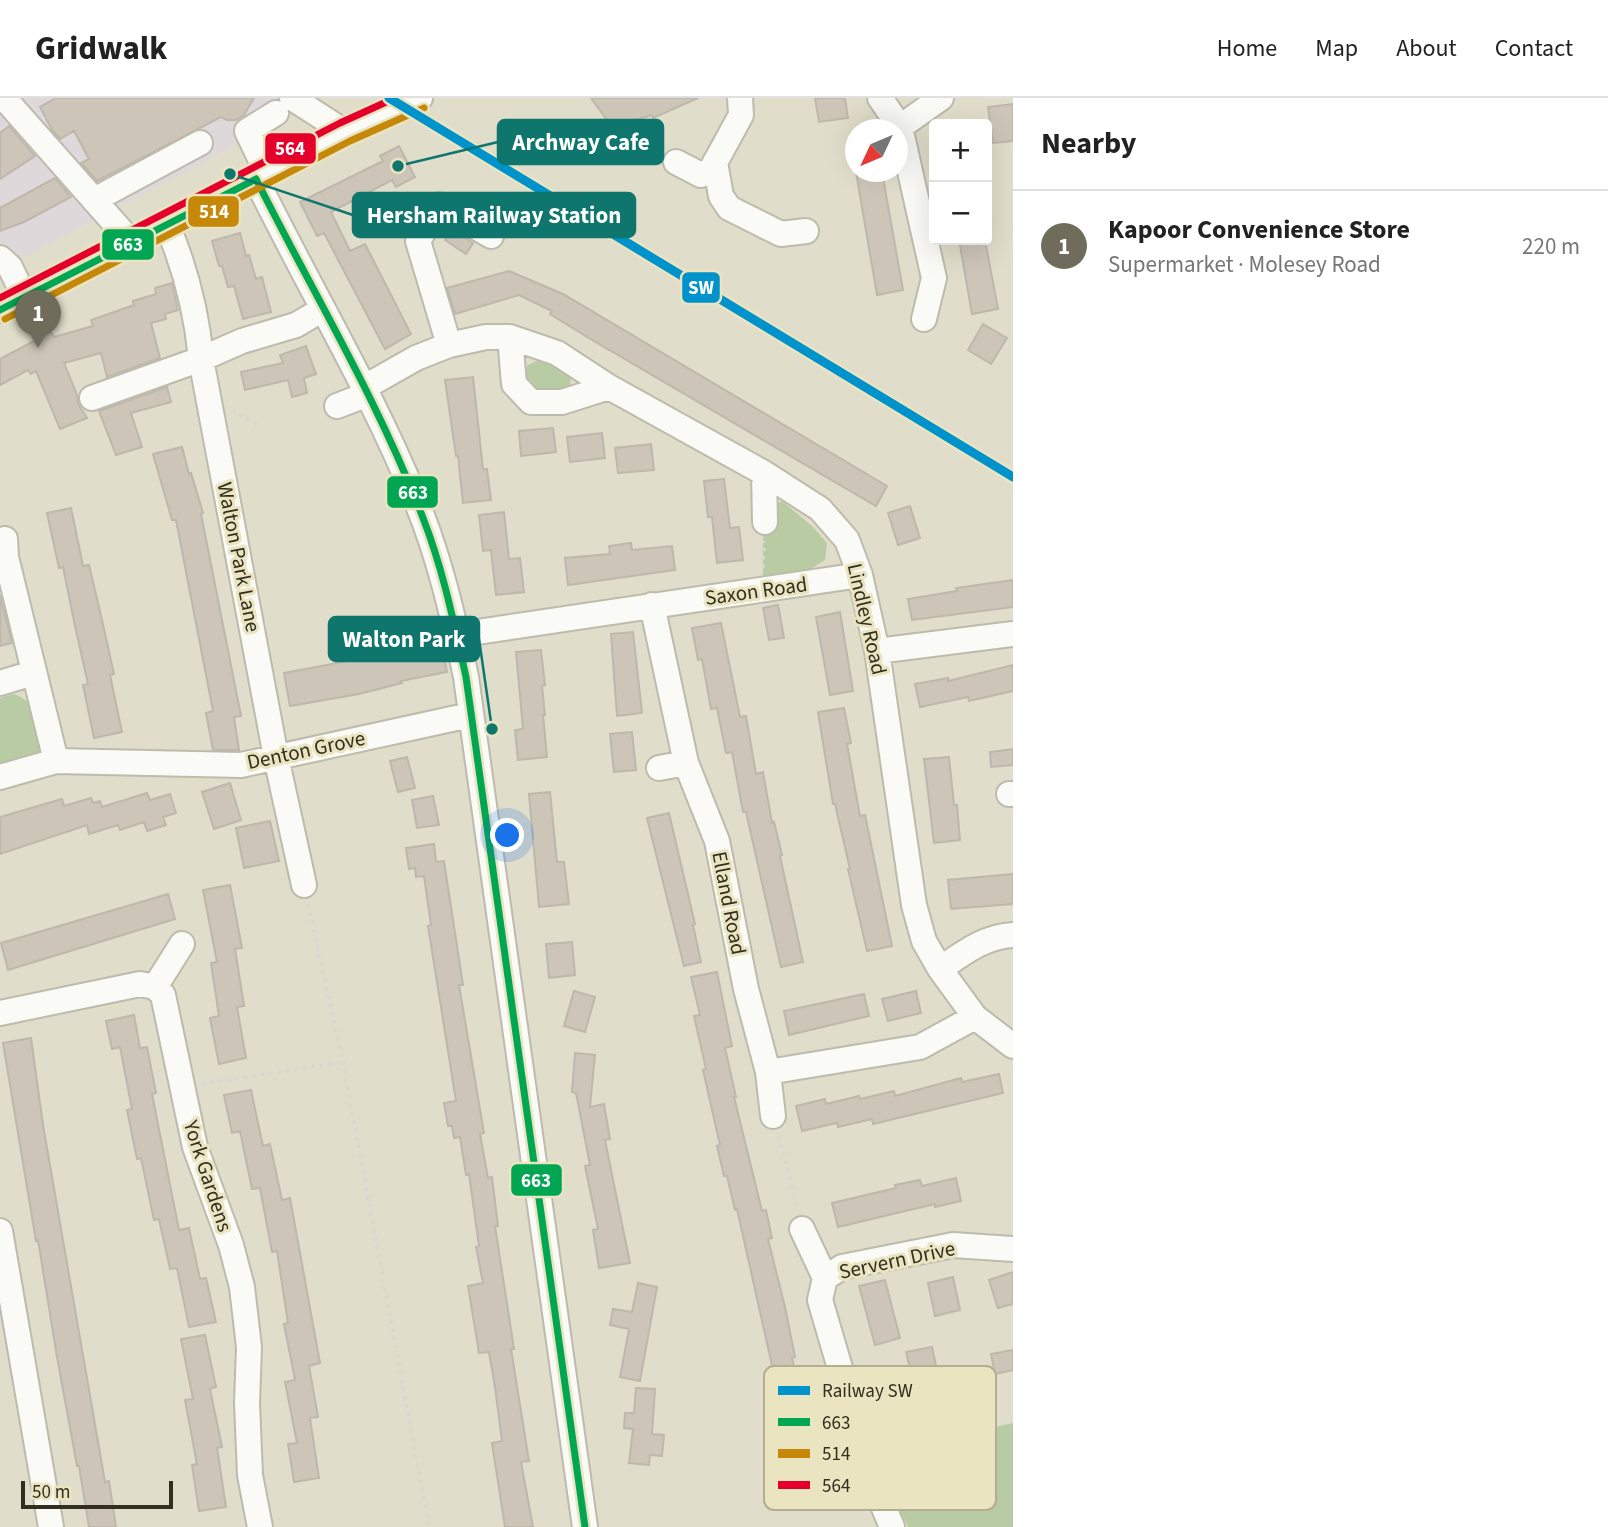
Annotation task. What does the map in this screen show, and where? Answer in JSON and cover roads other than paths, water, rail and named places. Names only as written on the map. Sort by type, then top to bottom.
[{"type":"street","points":[[4,98],[133,244]]},
{"type":"street","points":[[0,310],[133,244],[345,132],[420,98]]},
{"type":"street","points":[[676,162],[701,175],[711,170],[741,115],[740,98]]},
{"type":"street","points":[[880,98],[894,119]]},
{"type":"street","points":[[908,121],[942,98]]},
{"type":"street","points":[[345,132],[284,105],[247,131],[261,176],[323,309],[367,391],[427,529],[457,635],[585,1527]]},
{"type":"street","points":[[94,200],[200,143]]},
{"type":"street","points":[[715,162],[722,196],[729,208],[781,234],[806,231]]},
{"type":"street","points":[[908,163],[934,278],[921,318]]},
{"type":"street","points":[[449,345],[418,242],[439,205],[491,236]]},
{"type":"street","name":"Walton Park Lane","points":[[167,225],[175,244],[199,331],[201,359],[276,757],[304,885]]},
{"type":"street","points":[[0,258],[10,267],[24,298]]},
{"type":"street","points":[[92,398],[201,359],[242,341],[296,325],[323,309]]},
{"type":"street","name":"Lindley Road","points":[[337,406],[367,391],[415,358],[449,345],[486,337],[510,337],[556,353],[609,387],[764,473],[820,509],[847,540],[860,575],[877,651],[914,905],[924,942],[975,1017],[1013,1046]]},
{"type":"street","points":[[510,337],[514,384],[531,402],[562,402],[609,387]]},
{"type":"street","points":[[764,473],[765,522]]},
{"type":"street","points":[[4,552],[57,761]]},
{"type":"street","name":"Saxon Road","points":[[457,635],[860,575]]},
{"type":"street","points":[[652,605],[686,763],[659,768]]},
{"type":"street","points":[[877,651],[1013,634]]},
{"type":"street","points":[[0,683],[33,673]]},
{"type":"street","name":"Denton Grove","points":[[0,777],[57,761],[241,765],[470,715]]},
{"type":"street","name":"Elland Road","points":[[686,763],[717,841],[746,989],[768,1072],[773,1116]]},
{"type":"street","points":[[940,969],[973,947],[1013,935]]},
{"type":"street","points":[[0,1013],[140,984],[155,987],[182,944]]},
{"type":"street","name":"York Gardens","points":[[155,987],[163,995],[167,1005],[195,1147],[231,1245],[242,1287],[249,1347],[247,1403],[250,1475],[260,1527]]},
{"type":"street","points":[[768,1072],[920,1047],[975,1017]]},
{"type":"street","points":[[802,1229],[825,1278],[821,1300],[839,1366]]},
{"type":"street","points":[[0,1231],[51,1527]]},
{"type":"street","name":"Servern Drive","points":[[825,1278],[842,1268],[953,1245],[1013,1249]]},
{"type":"street","points":[[885,1510],[892,1527]]},
{"type":"rail line","name":"SW","points":[[389,98],[1013,477]]},
{"type":"place","name":"Archway Cafe","points":[[398,166]]},
{"type":"place","name":"Hersham Railway Station","points":[[230,174]]},
{"type":"place","name":"Kapoor Convenience Store","points":[[38,348]]},
{"type":"place","name":"Walton Park","points":[[492,729]]}]
